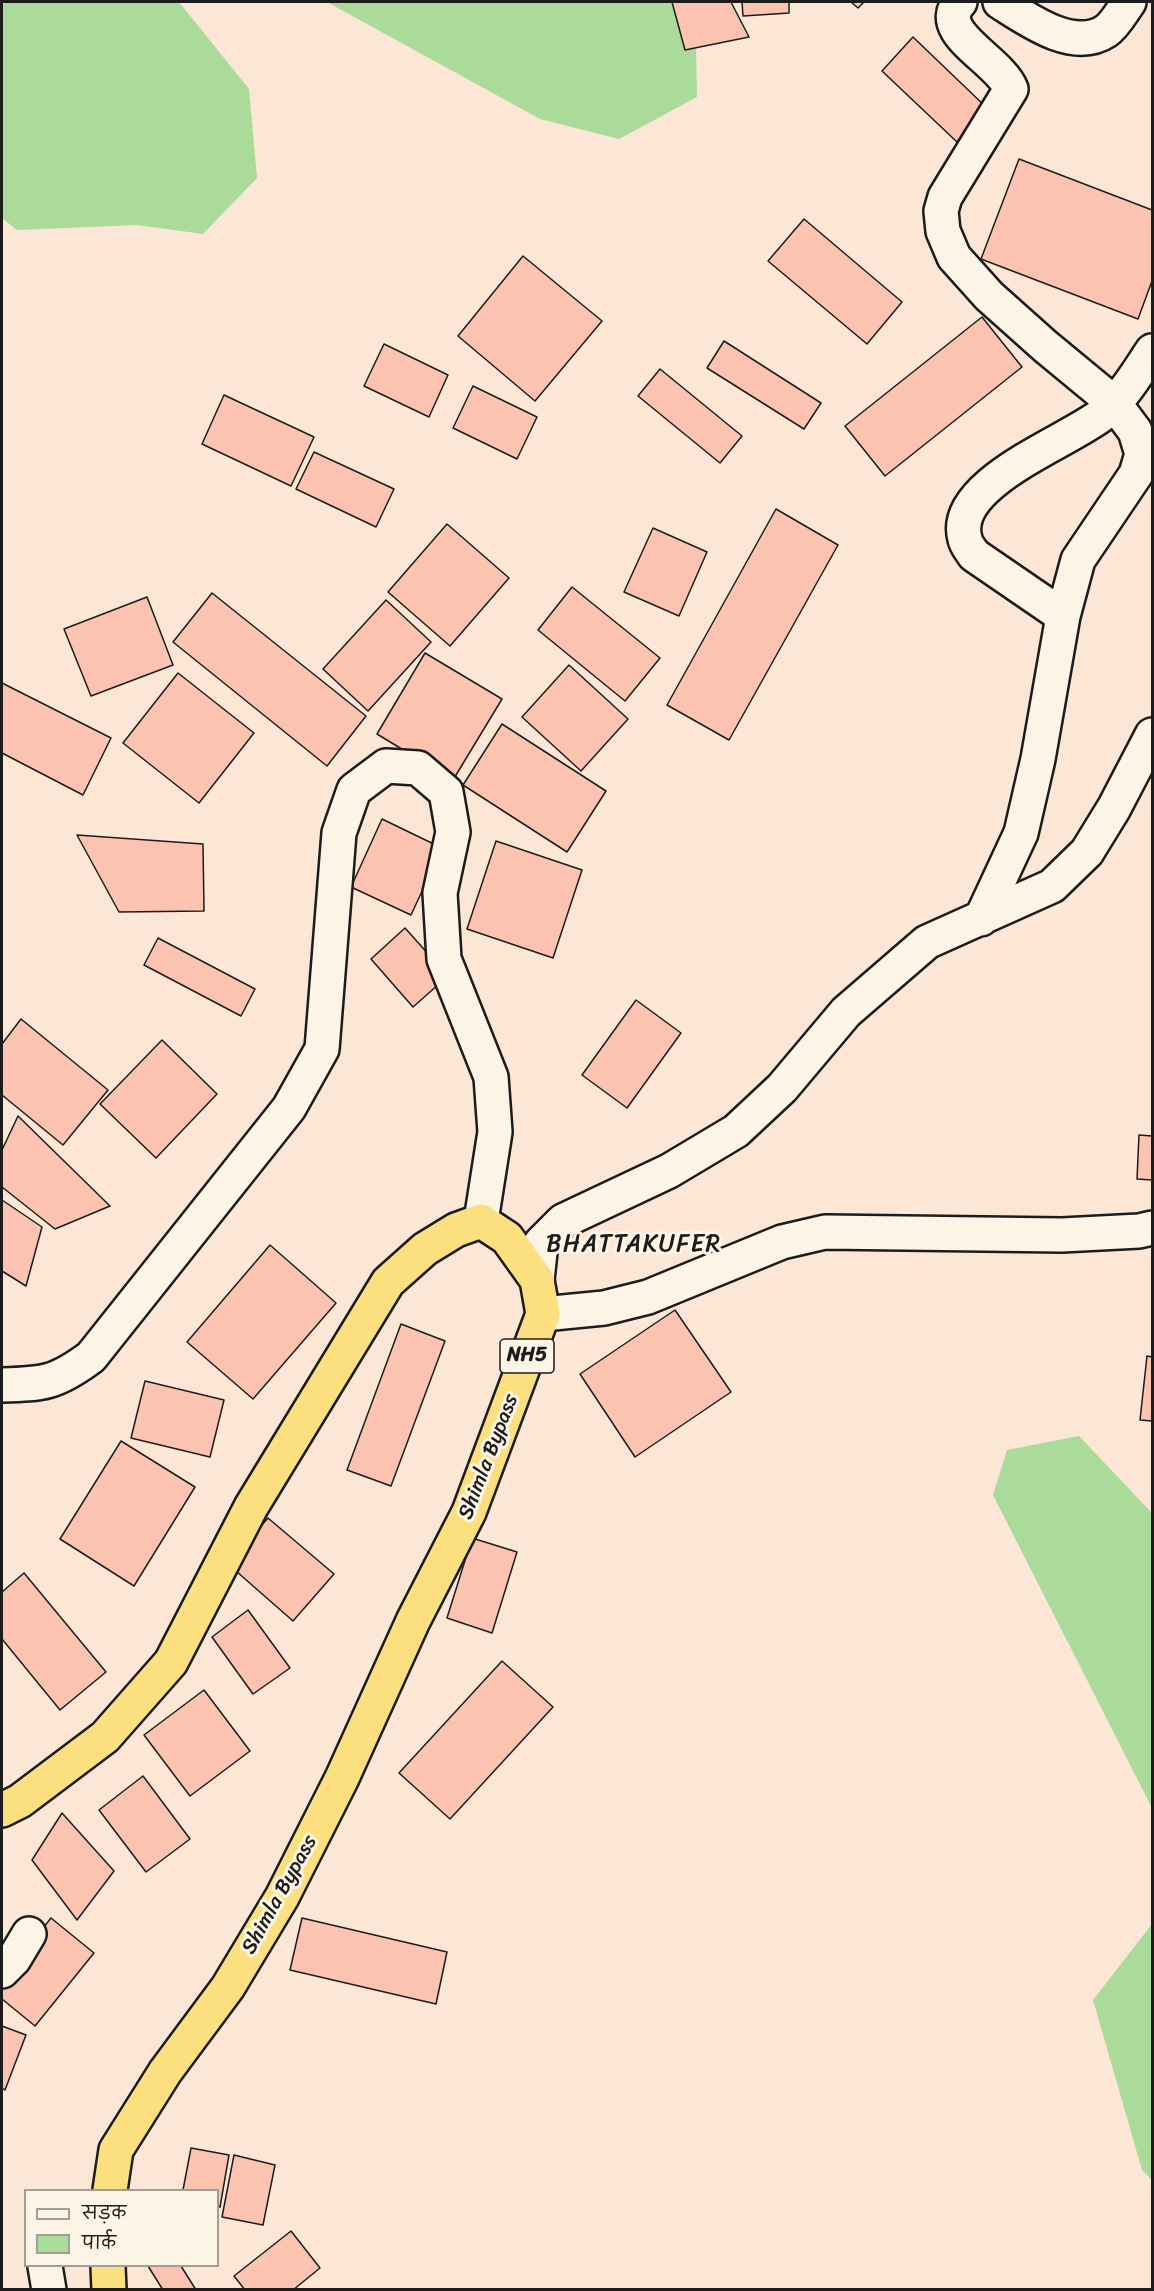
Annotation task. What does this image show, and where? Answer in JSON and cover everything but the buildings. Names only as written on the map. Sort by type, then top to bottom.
[{"type":"highway","name":"NH5","points":[[481,1221],[507,1238],[537,1280],[543,1314]]},
{"type":"highway","points":[[2,1810],[20,1801],[105,1737],[171,1662],[251,1507],[388,1282],[425,1249],[456,1230],[481,1221]]},
{"type":"highway","name":"Shimla Bypass","points":[[110,2189],[116,2150],[165,2073],[228,1987],[282,1897],[342,1778],[412,1622],[469,1512],[543,1314]]},
{"type":"highway","points":[[108,2267],[110,2289]]},
{"type":"street","points":[[960,2],[954,8],[952,19],[956,29],[999,70],[1011,89],[945,197],[941,211],[943,231],[954,257],[989,296],[1114,403],[1136,431],[1142,454],[1136,474],[1078,560],[1063,616],[1038,759],[1022,833],[981,919]]},
{"type":"street","points":[[1000,2],[1072,38],[1090,36],[1106,30],[1129,2]]},
{"type":"street","points":[[1063,616],[974,555],[965,541],[963,527],[967,513],[977,499],[1007,471],[1086,426],[1114,403],[1152,351]]},
{"type":"street","points":[[537,1280],[541,1243],[563,1221],[669,1171],[736,1131],[782,1088],[846,1012],[927,942],[1052,886],[1087,852],[1114,808],[1152,735]]},
{"type":"street","points":[[2,1385],[42,1384],[70,1373],[91,1357],[290,1108],[322,1049],[339,833],[354,790],[386,766],[418,768],[446,792],[453,832],[440,893],[444,959],[491,1077],[495,1132],[481,1221]]},
{"type":"street","points":[[543,1314],[604,1308],[648,1297],[782,1242],[825,1232],[1062,1235],[1139,1232],[1152,1228]]},
{"type":"street","points":[[2,1971],[14,1959],[29,1934]]},
{"type":"street","points":[[45,2267],[49,2289]]},
{"type":"green space","points":[[2,2],[179,2],[249,89],[257,178],[203,234],[137,225],[17,230],[2,218]]},
{"type":"green space","points":[[327,2],[695,2],[697,97],[619,139],[540,119]]},
{"type":"green space","points":[[1079,1436],[1152,1513],[1152,1808],[993,1495],[1007,1450]]},
{"type":"green space","points":[[1152,1924],[1152,2180],[1142,2170],[1093,2000]]},
{"type":"district","name":"BHATTAKUFER","points":[[634,1245]]}]
